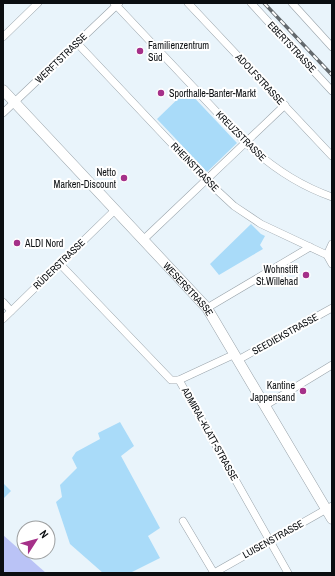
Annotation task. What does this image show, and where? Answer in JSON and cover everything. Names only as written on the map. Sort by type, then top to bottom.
[{"type":"street","points":[[3,37],[38,3]]},
{"type":"street","name":"ADOLFSTRASSE","points":[[188,3],[332,156]]},
{"type":"street","name":"EBERTSTRASSE","points":[[251,3],[332,91]]},
{"type":"street","points":[[292,3],[332,47]]},
{"type":"street","name":"WERFTSTRASSE","points":[[3,113],[116,4]]},
{"type":"street","name":"KREUZSTRASSE","points":[[116,4],[260,157],[307,188],[332,197]]},
{"type":"street","name":"RHEINSTRASSE","points":[[77,43],[206,180],[234,206],[261,224],[327,255]]},
{"type":"street","name":"WESERSTRASSE","points":[[3,90],[207,308],[329,508],[332,519]]},
{"type":"street","points":[[143,240],[285,105]]},
{"type":"street","name":"RÜDERSTRASSE","points":[[3,319],[115,210]]},
{"type":"street","points":[[332,244],[327,255],[332,264]]},
{"type":"street","points":[[207,308],[310,248]]},
{"type":"street","name":"ADMIRAL-KLATT-STRASSE","points":[[60,264],[171,380],[179,380],[288,573]]},
{"type":"street","points":[[3,302],[11,311]]},
{"type":"street","name":"SEEDIEKSTRASSE","points":[[179,380],[236,357],[332,308]]},
{"type":"street","points":[[266,405],[332,365]]},
{"type":"street","name":"LUISENSTRASSE","points":[[214,573],[329,508]]},
{"type":"street","points":[[183,521],[214,573]]},
{"type":"shaded area","points":[[187,90],[237,143],[207,172],[157,119]]},
{"type":"shaded area","points":[[251,224],[265,236],[260,245],[263,249],[219,275],[210,264]]},
{"type":"shaded area","points":[[120,422],[134,446],[121,456],[160,528],[148,536],[160,558],[130,573],[103,573],[70,544],[56,502],[62,497],[60,485],[77,468],[72,458],[76,452],[100,439],[98,433]]},
{"type":"shaded area","points":[[3,483],[11,491],[3,499]]},
{"type":"shaded area","points":[[3,535],[16,546],[16,560],[31,560],[46,573],[3,573]]},
{"type":"railway","points":[[264,3],[332,75]]},
{"type":"place","name":"Familienzentrum Süd","points":[[140,51]]},
{"type":"place","name":"Sporthalle-Banter-Markt","points":[[161,93]]},
{"type":"place","name":"Netto Marken-Discount","points":[[124,178]]},
{"type":"place","name":"ALDI Nord","points":[[17,243]]},
{"type":"place","name":"Wohnstift St.Willehad","points":[[306,275]]},
{"type":"place","name":"Kantine Jappensand","points":[[303,391]]}]
